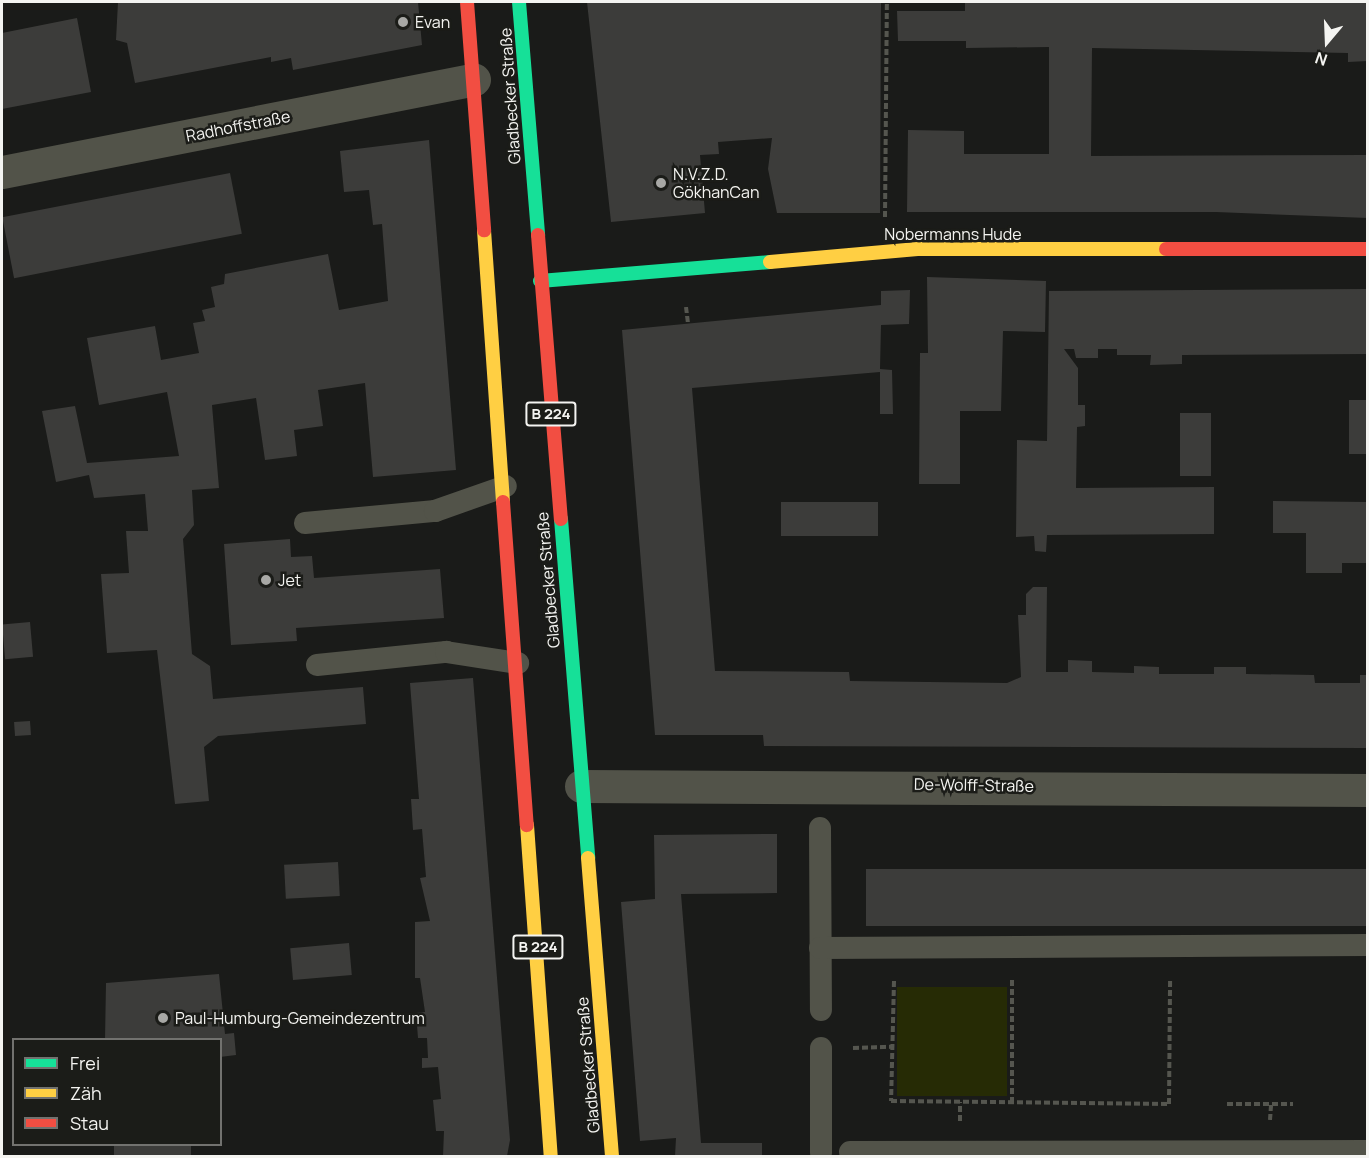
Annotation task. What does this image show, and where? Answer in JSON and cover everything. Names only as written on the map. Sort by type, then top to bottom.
[{"type":"main road","name":"Gladbecker Straße","points":[[467,2],[506,486],[551,1156]]},
{"type":"main road","name":"Gladbecker Straße","points":[[519,2],[612,1156]]},
{"type":"main road","name":"Nobermanns Hude","points":[[540,280],[920,249],[1368,249]]},
{"type":"street","name":"Radhoffstraße","points":[[2,172],[474,79]]},
{"type":"street","name":"De-Wolff-Straße","points":[[581,786],[1368,790]]},
{"type":"lane","points":[[305,523],[435,511],[506,486]]},
{"type":"lane","points":[[317,665],[446,652],[518,663]]},
{"type":"lane","points":[[820,828],[821,1010]]},
{"type":"lane","points":[[820,948],[1368,945]]},
{"type":"lane","points":[[821,1048],[821,1153]]},
{"type":"lane","points":[[850,1152],[1368,1151]]},
{"type":"path","points":[[885,219],[887,2]]},
{"type":"path","points":[[685,297],[688,324]]},
{"type":"path","points":[[903,981],[891,981],[891,1101],[1169,1104],[1171,946]]},
{"type":"path","points":[[1012,1103],[1013,947]]},
{"type":"path","points":[[1002,979],[1012,979]]},
{"type":"path","points":[[854,1048],[891,1047]]},
{"type":"path","points":[[1227,1104],[1293,1104]]},
{"type":"green space","points":[[897,987],[1007,987],[1007,1096],[897,1096]]},
{"type":"building","points":[[118,2],[418,2],[422,45],[293,70],[291,58],[271,62],[271,57],[135,83],[127,43],[116,40]]},
{"type":"building","points":[[587,2],[881,2],[880,213],[777,213],[768,169],[772,138],[718,142],[719,154],[700,155],[705,213],[611,222]]},
{"type":"building","points":[[965,2],[1368,2],[1368,61],[1348,62],[1348,53],[1092,48],[1091,156],[1368,155],[1368,218],[1216,212],[907,212],[908,130],[964,131],[964,154],[1049,154],[1049,47],[966,48],[966,41],[898,41],[897,11],[965,11]]},
{"type":"building","points":[[77,18],[91,92],[2,109],[2,33]]},
{"type":"building","points":[[429,140],[456,470],[373,477],[365,383],[318,390],[323,426],[294,430],[297,456],[265,460],[256,398],[212,405],[219,488],[192,490],[194,525],[183,539],[192,654],[210,666],[213,699],[363,687],[366,724],[218,736],[204,747],[209,801],[175,804],[157,650],[107,653],[101,574],[129,573],[126,531],[148,531],[145,494],[94,498],[89,475],[56,482],[42,411],[75,406],[87,463],[179,456],[167,392],[99,405],[87,338],[155,326],[161,360],[199,353],[193,323],[205,321],[202,310],[215,307],[211,287],[224,284],[225,274],[328,254],[339,310],[388,301],[382,224],[373,225],[369,190],[344,192],[340,151]]},
{"type":"building","points":[[230,173],[242,234],[14,278],[2,217]]},
{"type":"building","points":[[927,277],[1046,281],[1045,332],[1003,331],[1001,411],[960,411],[960,484],[919,484],[920,353],[928,353]]},
{"type":"building","points":[[1368,289],[1368,354],[1182,355],[1182,364],[1150,365],[1151,355],[1117,355],[1117,349],[1098,349],[1098,358],[1076,358],[1074,349],[1064,349],[1078,368],[1078,405],[1085,405],[1085,426],[1077,427],[1076,488],[1214,487],[1214,534],[1047,535],[1046,552],[1035,551],[1034,536],[1016,537],[1017,440],[1047,441],[1049,291]]},
{"type":"building","points":[[910,290],[909,324],[881,325],[880,369],[892,370],[893,414],[880,414],[880,372],[692,388],[715,671],[849,672],[850,681],[1007,683],[1021,677],[1018,615],[1026,615],[1026,594],[1033,587],[1047,587],[1046,672],[1068,672],[1068,660],[1092,661],[1092,672],[1134,673],[1134,666],[1159,667],[1159,674],[1214,674],[1214,667],[1246,667],[1246,674],[1314,675],[1315,683],[1360,683],[1360,675],[1368,675],[1368,748],[764,746],[763,735],[655,735],[622,330],[881,305],[881,291]]},
{"type":"building","points":[[1349,400],[1368,400],[1368,454],[1349,454]]},
{"type":"building","points":[[1180,413],[1211,413],[1211,476],[1180,476]]},
{"type":"building","points":[[1273,501],[1368,502],[1368,563],[1342,563],[1342,573],[1306,573],[1306,533],[1273,533]]},
{"type":"building","points":[[781,502],[878,502],[878,536],[781,536]]},
{"type":"building","points":[[290,539],[291,557],[312,556],[314,578],[440,569],[444,618],[296,628],[297,641],[231,645],[224,544]]},
{"type":"building","points":[[30,622],[33,657],[5,659],[2,624]]},
{"type":"building","points":[[473,678],[510,1140],[507,1156],[443,1156],[444,1131],[436,1131],[433,1100],[441,1099],[438,1067],[422,1068],[422,1058],[428,1058],[427,1038],[418,1038],[416,1013],[425,1012],[420,978],[415,978],[415,922],[430,921],[420,878],[426,877],[422,829],[413,830],[411,799],[419,799],[410,683]]},
{"type":"building","points":[[30,721],[31,735],[15,736],[14,722]]},
{"type":"building","points":[[777,834],[777,893],[681,894],[701,1143],[762,1143],[762,1156],[675,1156],[676,1138],[640,1141],[621,902],[655,899],[654,835]]},
{"type":"building","points":[[338,862],[340,896],[286,899],[284,865]]},
{"type":"building","points":[[866,869],[1368,869],[1368,926],[866,926]]},
{"type":"building","points":[[349,943],[352,975],[293,980],[290,948]]},
{"type":"building","name":"Paul-Humburg-Gemeindezentrum","points":[[219,974],[225,1034],[234,1033],[236,1055],[222,1057],[222,1038],[105,1038],[106,983]]},
{"type":"building","points":[[114,1146],[191,1146],[191,1156],[114,1156]]},
{"type":"traffic: fast","points":[[519,2],[538,235]]},
{"type":"traffic: fast","points":[[540,281],[770,262]]},
{"type":"traffic: fast","points":[[561,519],[588,858]]},
{"type":"traffic: slow","points":[[484,230],[503,502]]},
{"type":"traffic: slow","points":[[770,262],[920,249],[1166,249]]},
{"type":"traffic: slow","points":[[527,825],[551,1156]]},
{"type":"traffic: slow","points":[[588,858],[612,1156]]},
{"type":"traffic: jam","points":[[467,2],[484,230]]},
{"type":"traffic: jam","points":[[538,235],[561,519]]},
{"type":"traffic: jam","points":[[1166,249],[1368,249]]},
{"type":"traffic: jam","points":[[503,502],[527,825]]},
{"type":"place","name":"Evan","points":[[403,22]]},
{"type":"place","name":"N.V.Z.D. GökhanCan","points":[[661,183]]},
{"type":"place","name":"Jet","points":[[266,580]]},
{"type":"place","name":"Paul-Humburg-Gemeindezentrum","points":[[163,1018]]}]
